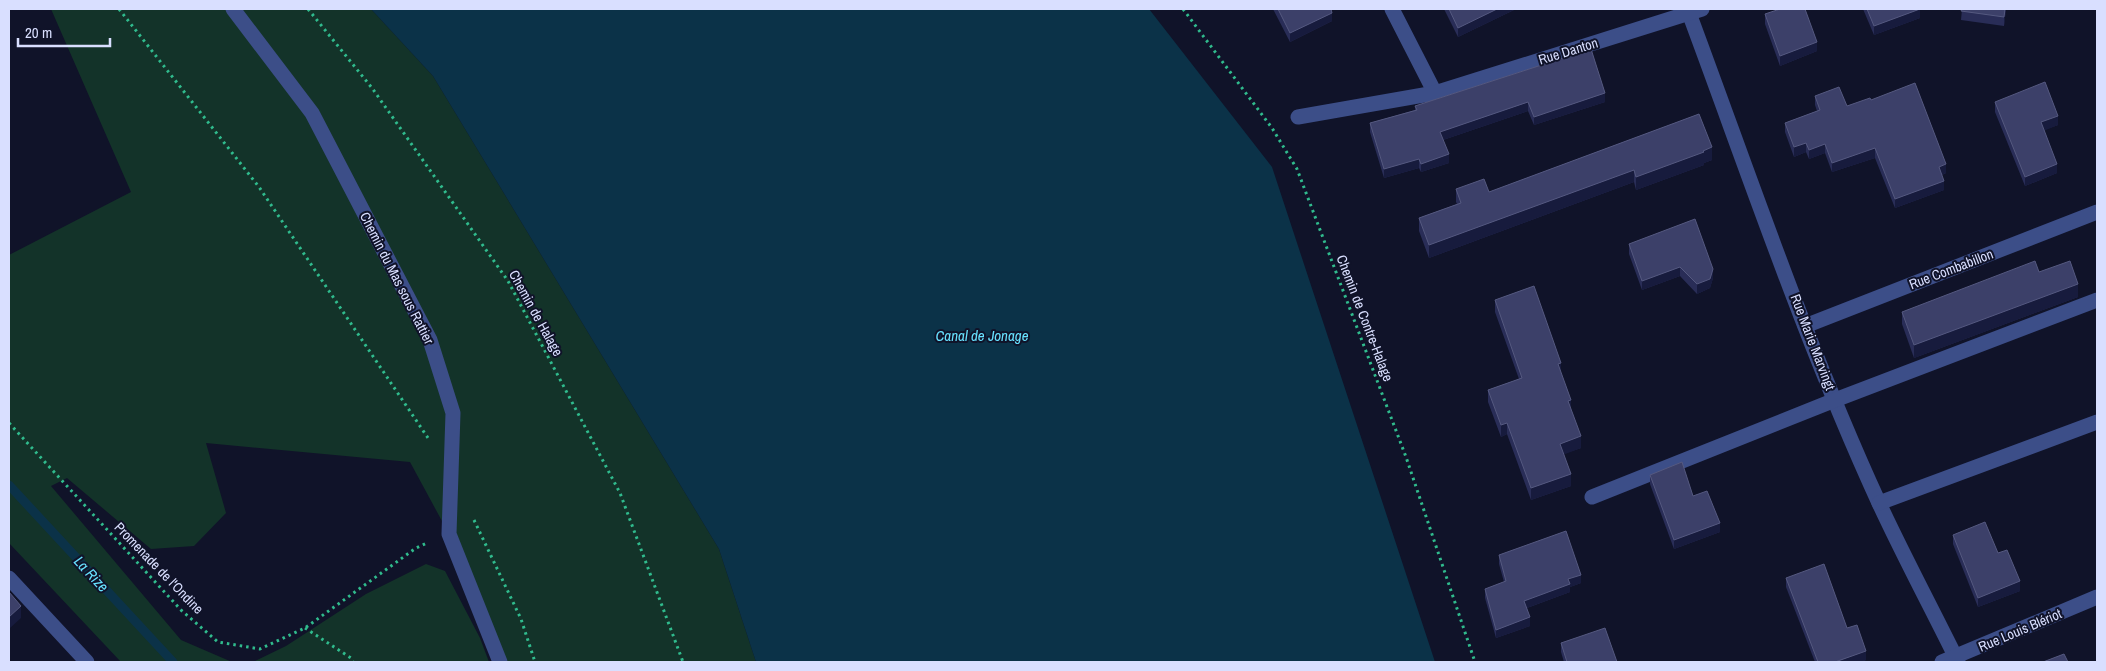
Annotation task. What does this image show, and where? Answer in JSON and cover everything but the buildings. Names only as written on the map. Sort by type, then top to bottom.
[{"type":"street","name":"Chemin du Mas sous Rattier","points":[[233,9],[312,113],[430,340],[453,414],[448,534],[500,662]]},
{"type":"street","points":[[1392,9],[1435,93]]},
{"type":"street","name":"Rue Danton","points":[[1298,117],[1435,93],[1695,11]]},
{"type":"street","name":"Rue Marie Marvingt","points":[[1695,11],[1805,326],[1879,503],[1952,660]]},
{"type":"street","name":"Rue Combabillon","points":[[1805,326],[2097,212]]},
{"type":"street","points":[[1592,497],[1835,400],[2097,300]]},
{"type":"street","points":[[1879,503],[2097,422]]},
{"type":"street","points":[[9,578],[87,662]]},
{"type":"street","name":"Rue Louis Blériot","points":[[1952,660],[2097,597]]},
{"type":"path","points":[[119,9],[258,187],[429,439]]},
{"type":"path","name":"Chemin de Halage","points":[[308,9],[372,88],[508,281],[620,493],[683,662]]},
{"type":"path","name":"Chemin de Contre-Halage","points":[[1183,9],[1272,128],[1297,169],[1406,457],[1475,662]]},
{"type":"path","name":"Promenade de l'Ondine","points":[[9,423],[181,610],[218,642],[260,649],[305,628],[416,548],[448,534]]},
{"type":"path","points":[[473,518],[521,619],[536,662]]},
{"type":"path","points":[[305,628],[351,658],[353,662]]},
{"type":"green space","points":[[51,9],[371,9],[433,76],[719,549],[756,662],[500,662],[449,534],[410,462],[206,443],[226,513],[194,546],[151,549],[67,478],[51,486],[181,640],[232,662],[121,662],[9,543],[9,255],[131,192]]},
{"type":"green space","points":[[426,564],[445,571],[480,638],[489,662],[253,662],[286,646],[366,594]]},
{"type":"water","name":"Canal de Jonage","points":[[371,9],[1149,9],[1272,167],[1435,662],[756,662],[719,549],[433,76]]},
{"type":"waterway","name":"La Rize","points":[[9,485],[173,662]]}]
